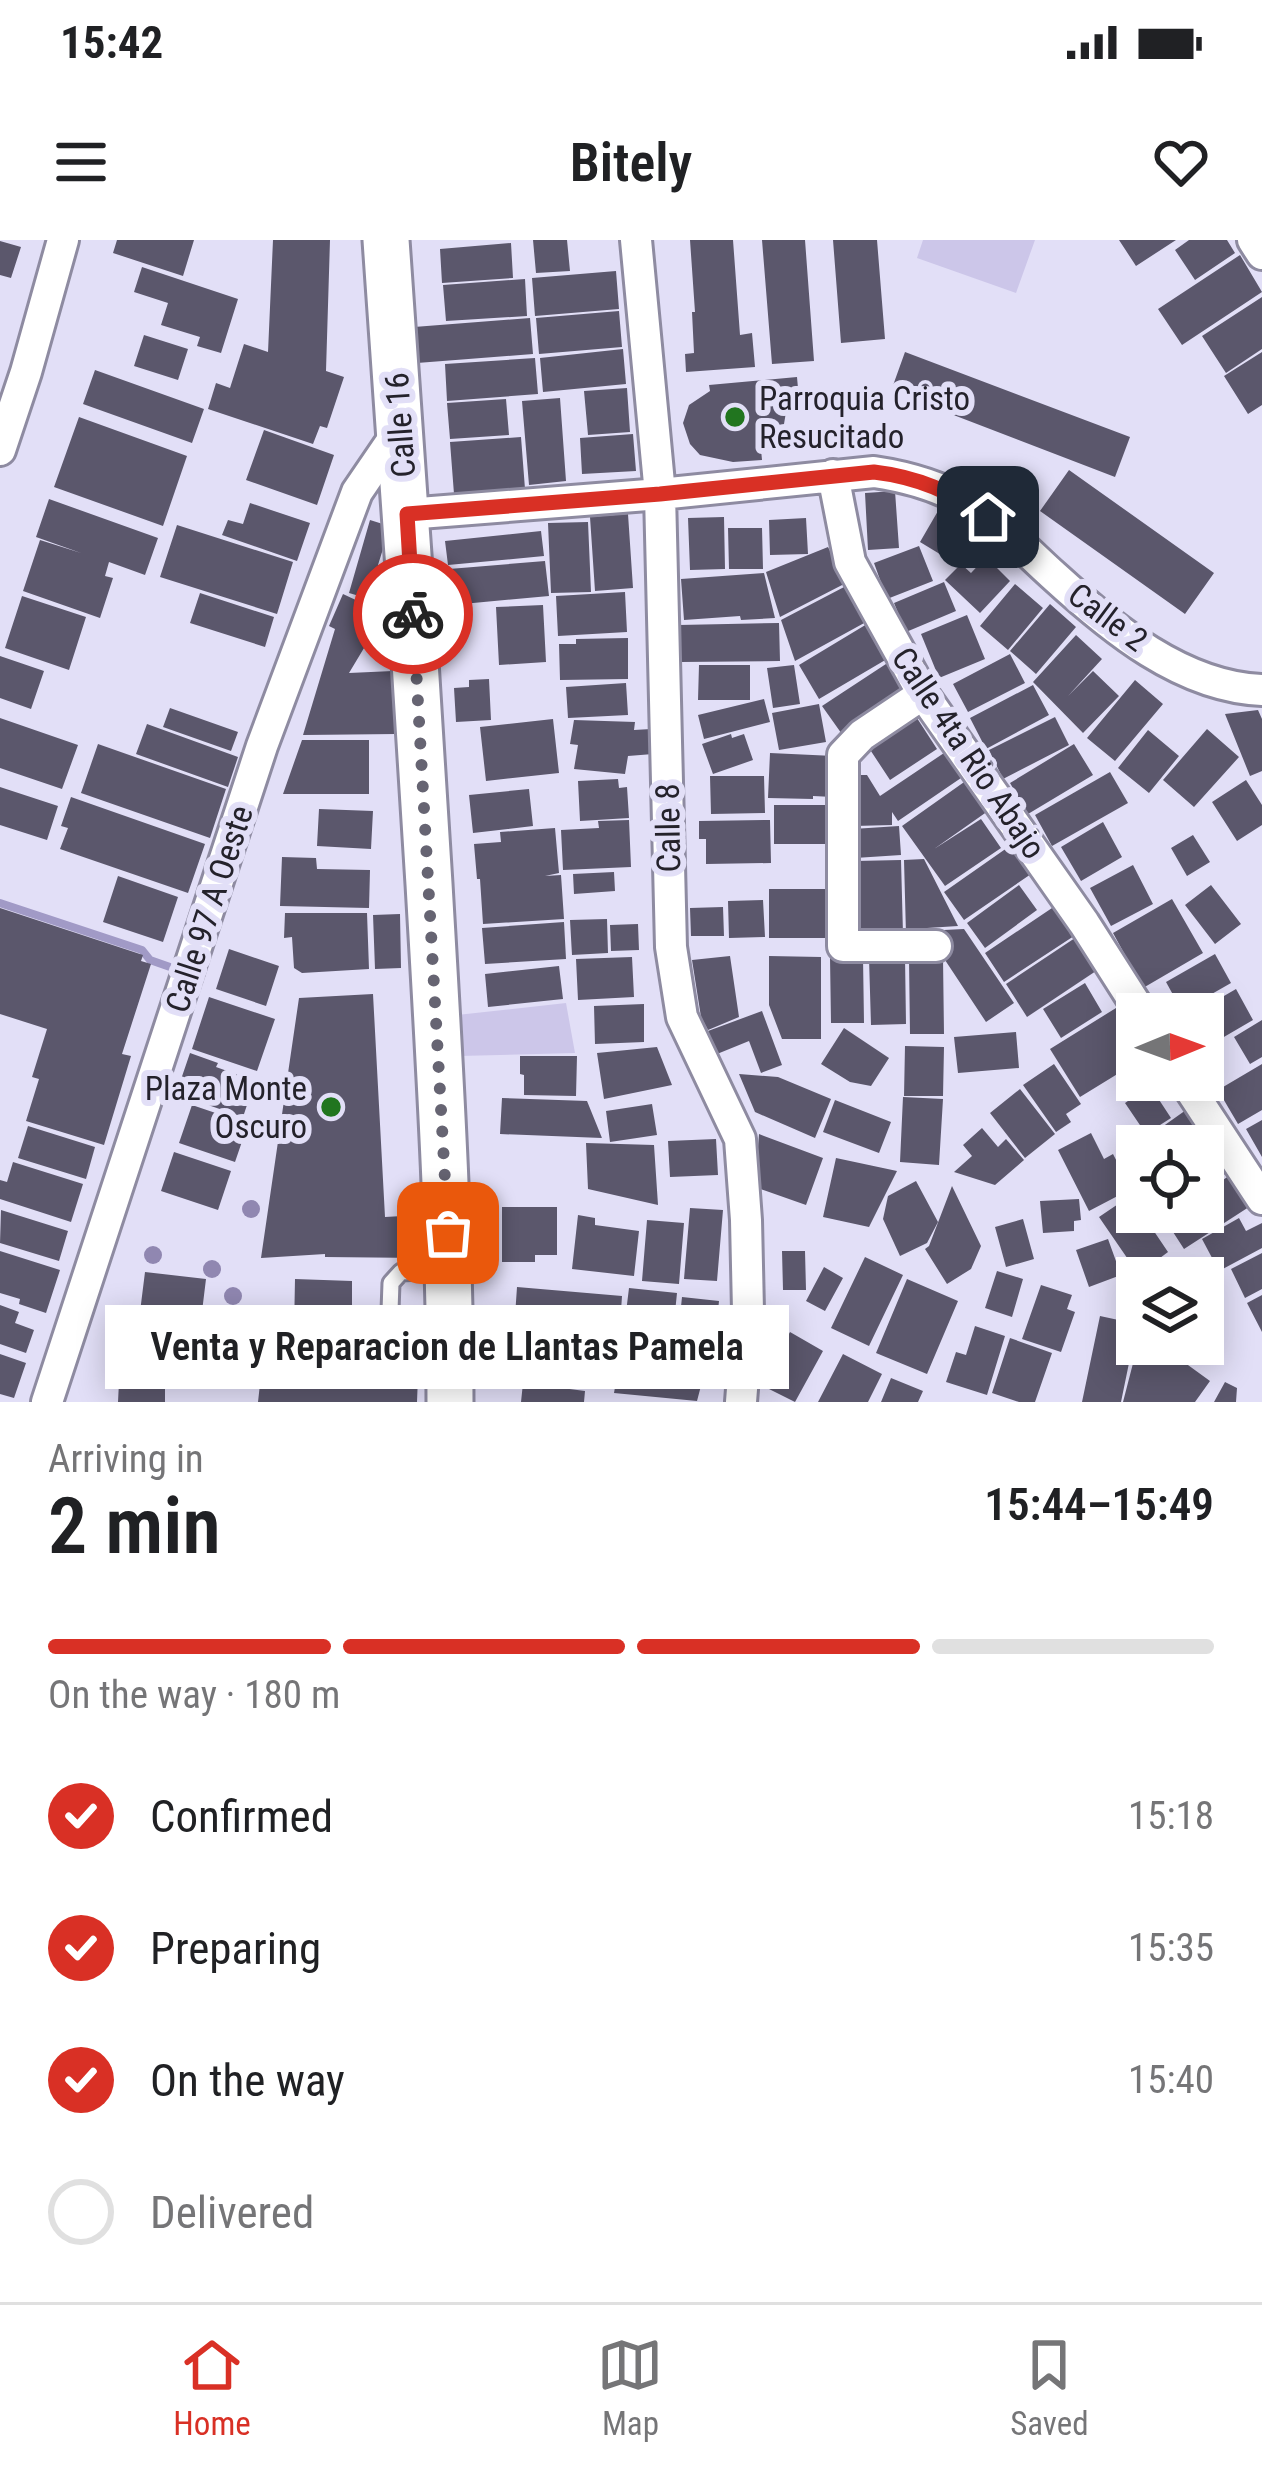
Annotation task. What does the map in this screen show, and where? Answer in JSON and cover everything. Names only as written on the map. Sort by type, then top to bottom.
[{"type":"main road","name":"Calle 16","points":[[386,240],[407,514],[450,1270],[450,1402]]},
{"type":"street","points":[[0,450],[63,240]]},
{"type":"street","name":"Calle 8","points":[[637,240],[660,494],[671,947],[682,1017],[740,1139],[748,1311],[741,1402]]},
{"type":"street","points":[[1253,240],[1262,254]]},
{"type":"street","name":"Calle 97 A Oeste","points":[[47,1402],[262,746],[357,492],[400,429]]},
{"type":"street","name":"Calle 2","points":[[407,514],[874,472],[906,476],[951,494],[988,517],[1094,611],[1146,649],[1202,678],[1262,690]]},
{"type":"street","name":"Calle 4ta Rio Abajo","points":[[833,476],[850,562],[923,694],[1129,993]]},
{"type":"street","points":[[923,694],[862,735],[843,754],[843,946],[936,946]]},
{"type":"street","points":[[1198,1101],[1262,1199]]},
{"type":"lane","points":[[388,1366],[391,1283],[401,1272],[450,1270]]},
{"type":"shaded area","points":[[923,240],[1035,240],[1016,293],[917,258]]},
{"type":"shaded area","points":[[566,1003],[575,1053],[459,1056],[457,1015]]},
{"type":"building","points":[[117,240],[194,240],[183,276],[113,253]]},
{"type":"building","points":[[273,240],[330,240],[326,371],[344,377],[327,428],[320,426],[313,444],[208,409],[216,383],[230,388],[244,344],[268,352]]},
{"type":"building","points":[[533,240],[567,240],[570,271],[536,273]]},
{"type":"building","points":[[690,240],[733,240],[740,335],[752,333],[755,367],[686,372],[685,354],[694,353]]},
{"type":"building","points":[[762,240],[805,240],[814,361],[772,364]]},
{"type":"building","points":[[833,240],[877,240],[885,339],[841,343]]},
{"type":"building","points":[[1119,240],[1176,240],[1136,266]]},
{"type":"building","points":[[1189,240],[1227,240],[1235,253],[1195,280],[1175,250]]},
{"type":"building","points":[[0,241],[21,247],[11,278],[0,275]]},
{"type":"building","points":[[511,243],[513,278],[442,283],[440,249]]},
{"type":"building","points":[[1240,255],[1262,292],[1182,345],[1158,309]]},
{"type":"building","points":[[142,267],[238,299],[221,353],[197,346],[200,337],[161,325],[168,303],[134,292]]},
{"type":"building","points":[[616,271],[619,309],[535,316],[532,278]]},
{"type":"building","points":[[525,279],[527,316],[446,321],[443,285]]},
{"type":"building","points":[[1262,297],[1262,349],[1226,373],[1202,336]]},
{"type":"building","points":[[619,311],[622,347],[539,354],[536,318]]},
{"type":"building","points":[[530,318],[533,354],[417,363],[414,327]]},
{"type":"building","points":[[144,335],[188,349],[178,380],[134,366]]},
{"type":"building","points":[[623,349],[626,384],[543,392],[540,358]]},
{"type":"building","points":[[905,352],[1130,437],[1115,477],[891,391]]},
{"type":"building","points":[[1262,352],[1262,405],[1248,414],[1224,376]]},
{"type":"building","points":[[535,358],[538,394],[447,401],[445,364]]},
{"type":"building","points":[[95,370],[204,409],[192,443],[83,404]]},
{"type":"building","name":"Parroquia Cristo Resucitado","points":[[797,377],[800,411],[786,412],[783,430],[774,438],[760,439],[762,460],[733,462],[700,455],[690,444],[683,423],[689,405],[710,391],[709,385]]},
{"type":"building","points":[[627,388],[630,432],[588,435],[584,391]]},
{"type":"building","points":[[560,398],[566,481],[529,485],[522,401]]},
{"type":"building","points":[[506,399],[509,435],[450,439],[447,403]]},
{"type":"building","points":[[79,417],[187,456],[163,526],[54,487]]},
{"type":"building","points":[[264,430],[334,455],[317,505],[246,480]]},
{"type":"building","points":[[633,434],[636,471],[582,474],[580,438]]},
{"type":"building","points":[[521,437],[525,489],[454,494],[450,442]]},
{"type":"building","points":[[1069,470],[1214,573],[1185,614],[1040,511]]},
{"type":"building","points":[[895,491],[899,548],[868,550],[865,493]]},
{"type":"building","points":[[49,499],[158,538],[145,575],[109,562],[105,576],[113,578],[100,618],[23,591],[40,540],[81,553],[36,537]]},
{"type":"building","points":[[250,503],[310,523],[297,561],[222,535],[228,520],[243,524]]},
{"type":"building","points":[[938,511],[966,528],[948,559],[920,542]]},
{"type":"building","points":[[628,514],[633,588],[595,591],[590,517]]},
{"type":"building","points":[[724,517],[725,569],[690,570],[688,518]]},
{"type":"building","points":[[806,518],[808,554],[770,555],[769,520]]},
{"type":"building","points":[[370,520],[386,525],[378,565],[389,568],[380,602],[349,593]]},
{"type":"building","points":[[588,522],[591,592],[551,593],[548,523]]},
{"type":"building","points":[[177,525],[293,562],[277,614],[160,577]]},
{"type":"building","points":[[728,528],[762,528],[763,569],[729,569]]},
{"type":"building","points":[[541,531],[544,556],[448,565],[445,541]]},
{"type":"building","points":[[919,546],[933,581],[887,599],[874,563]]},
{"type":"building","points":[[828,547],[846,583],[780,617],[766,572]]},
{"type":"building","points":[[986,557],[1010,581],[980,613],[945,580],[961,564],[971,573]]},
{"type":"building","points":[[545,561],[549,596],[452,605],[449,569]]},
{"type":"building","points":[[764,573],[775,618],[684,620],[681,579]]},
{"type":"building","points":[[944,582],[956,611],[906,632],[894,603]]},
{"type":"building","points":[[1015,584],[1043,608],[1008,650],[980,626]]},
{"type":"building","points":[[846,586],[866,622],[795,661],[781,620]]},
{"type":"building","points":[[625,592],[627,632],[558,636],[556,596]]},
{"type":"building","points":[[200,593],[274,617],[265,647],[190,623]]},
{"type":"building","points":[[343,594],[393,613],[386,647],[367,643],[349,673],[393,671],[396,734],[303,735],[335,629],[329,626]]},
{"type":"building","points":[[22,596],[86,617],[69,670],[5,648]]},
{"type":"building","points":[[1050,604],[1076,627],[1036,674],[1010,651]]},
{"type":"building","points":[[543,605],[546,662],[499,665],[496,607]]},
{"type":"building","points":[[967,615],[985,659],[939,678],[921,634]]},
{"type":"building","points":[[779,623],[780,661],[680,662],[679,625]]},
{"type":"building","points":[[867,624],[887,659],[819,699],[799,665]]},
{"type":"building","points":[[1076,635],[1102,659],[1068,696],[1093,671],[1119,696],[1083,733],[1033,682]]},
{"type":"building","points":[[628,638],[628,679],[560,680],[559,644]]},
{"type":"building","points":[[1010,654],[1025,683],[968,712],[953,684]]},
{"type":"building","points":[[0,656],[44,671],[31,709],[0,698]]},
{"type":"building","points":[[889,662],[910,693],[844,737],[822,706]]},
{"type":"building","points":[[699,665],[750,665],[750,700],[698,700]]},
{"type":"building","points":[[794,665],[800,704],[773,708],[767,668]]},
{"type":"building","points":[[489,679],[491,720],[456,722],[454,688],[469,687],[469,680]]},
{"type":"building","points":[[1135,680],[1163,704],[1115,761],[1087,738]]},
{"type":"building","points":[[626,683],[628,715],[568,718],[566,687]]},
{"type":"building","points":[[1033,685],[1049,715],[986,749],[970,718]]},
{"type":"building","points":[[764,699],[770,722],[704,739],[698,715]]},
{"type":"building","points":[[819,704],[826,742],[779,750],[772,713]]},
{"type":"building","points":[[170,708],[238,732],[231,751],[163,727]]},
{"type":"building","points":[[1258,710],[1262,771],[1250,776],[1225,714]]},
{"type":"building","points":[[915,715],[937,749],[890,780],[865,742]]},
{"type":"building","points":[[1055,717],[1069,745],[1003,779],[989,750]]},
{"type":"building","points":[[0,718],[78,745],[62,789],[0,768]]},
{"type":"building","points":[[553,719],[559,773],[486,781],[480,727]]},
{"type":"building","points":[[574,720],[635,722],[634,730],[651,729],[653,754],[628,756],[625,774],[574,769],[578,745],[570,744]]},
{"type":"building","points":[[147,724],[238,757],[228,787],[136,754]]},
{"type":"building","points":[[1207,729],[1239,757],[1194,807],[1163,780]]},
{"type":"building","points":[[1148,730],[1179,756],[1149,793],[1118,768]]},
{"type":"building","points":[[731,734],[732,738],[744,734],[753,760],[713,774],[702,744]]},
{"type":"building","points":[[302,740],[369,740],[369,794],[283,794]]},
{"type":"building","points":[[98,744],[226,789],[210,838],[81,793]]},
{"type":"building","points":[[1074,744],[1093,775],[1028,814],[1010,783]]},
{"type":"building","points":[[770,753],[834,756],[833,797],[768,798]]},
{"type":"building","points":[[944,753],[961,778],[898,821],[892,812],[892,825],[854,826],[853,775],[867,775],[880,796]]},
{"type":"building","points":[[1110,772],[1128,803],[1052,846],[1035,815]]},
{"type":"building","points":[[710,776],[764,776],[765,813],[711,814]]},
{"type":"building","points":[[618,779],[619,788],[627,787],[629,818],[580,821],[578,781]]},
{"type":"building","points":[[967,780],[988,811],[934,849],[981,819],[1001,848],[945,886],[902,826]]},
{"type":"building","points":[[1246,780],[1262,805],[1262,825],[1237,841],[1212,802]]},
{"type":"building","points":[[0,787],[58,806],[47,840],[0,825]]},
{"type":"building","points":[[529,789],[533,826],[473,833],[469,795]]},
{"type":"building","points":[[71,797],[205,844],[188,893],[60,849],[68,828],[61,826]]},
{"type":"building","points":[[774,805],[833,805],[833,844],[774,844]]},
{"type":"building","points":[[319,809],[373,811],[371,849],[317,846]]},
{"type":"building","points":[[629,820],[631,867],[563,870],[561,830]]},
{"type":"building","points":[[770,820],[771,863],[706,864],[706,839],[699,839],[699,821]]},
{"type":"building","points":[[1103,822],[1122,857],[1081,881],[1061,847]]},
{"type":"building","points":[[899,826],[901,855],[855,858],[853,829]]},
{"type":"building","points":[[555,828],[559,873],[545,876],[561,875],[564,919],[483,924],[474,844],[501,842],[500,832]]},
{"type":"building","points":[[1193,835],[1210,862],[1187,876],[1171,848]]},
{"type":"building","points":[[1014,843],[1034,872],[964,920],[944,892]]},
{"type":"building","points":[[282,857],[316,858],[317,869],[370,870],[369,908],[280,906]]},
{"type":"building","points":[[924,859],[958,926],[906,934],[904,860]]},
{"type":"building","points":[[901,860],[903,934],[858,935],[856,861]]},
{"type":"building","points":[[1133,865],[1153,904],[1111,926],[1090,888]]},
{"type":"building","points":[[614,872],[615,891],[574,894],[573,874]]},
{"type":"building","points":[[118,876],[178,897],[163,942],[103,922]]},
{"type":"building","points":[[1019,885],[1037,910],[985,948],[967,923]]},
{"type":"building","points":[[1211,885],[1241,924],[1215,944],[1185,905]]},
{"type":"building","points":[[769,889],[832,889],[832,938],[769,938]]},
{"type":"building","points":[[1172,899],[1203,953],[1143,988],[1113,933]]},
{"type":"building","points":[[763,900],[765,937],[729,938],[728,901]]},
{"type":"building","points":[[1055,906],[1074,936],[1004,982],[985,953]]},
{"type":"building","points":[[723,907],[724,936],[691,936],[690,908]]},
{"type":"building","points":[[0,908],[143,955],[141,961],[151,964],[122,1054],[131,1056],[104,1145],[26,1121],[39,1079],[32,1077],[47,1029],[0,1014]]},
{"type":"building","points":[[285,913],[367,913],[369,969],[302,973],[294,968],[292,937],[284,938]]},
{"type":"building","points":[[400,914],[401,968],[375,969],[373,915]]},
{"type":"building","points":[[607,919],[608,953],[572,955],[570,920]]},
{"type":"building","points":[[564,922],[566,959],[485,964],[482,928]]},
{"type":"building","points":[[638,924],[639,950],[611,951],[610,925]]},
{"type":"building","points":[[964,929],[1014,1003],[986,1022],[945,960],[944,930]]},
{"type":"building","points":[[1075,938],[1096,971],[1027,1017],[1006,984]]},
{"type":"building","points":[[229,949],[279,966],[266,1006],[216,989]]},
{"type":"building","points":[[1215,954],[1231,983],[1214,993],[1172,993],[1166,982]]},
{"type":"building","points":[[730,956],[739,1017],[708,1030],[701,1017],[692,960]]},
{"type":"building","points":[[769,956],[821,957],[821,1039],[782,1039],[769,1005]]},
{"type":"building","points":[[632,957],[634,997],[578,1000],[576,959]]},
{"type":"building","points":[[830,957],[863,957],[864,1023],[831,1023]]},
{"type":"building","points":[[905,957],[906,1024],[871,1025],[869,958]]},
{"type":"building","points":[[943,958],[944,1034],[910,1034],[909,959]]},
{"type":"building","points":[[559,966],[563,999],[488,1007],[485,974]]},
{"type":"building","points":[[1085,983],[1102,1012],[1061,1038],[1043,1009]]},
{"type":"building","points":[[1236,989],[1253,1020],[1224,1037],[1224,996]]},
{"type":"building","name":"Plaza Monte Oscuro","points":[[373,994],[385,1217],[420,1215],[422,1258],[325,1254],[261,1258],[299,998]]},
{"type":"building","points":[[209,997],[275,1019],[257,1071],[192,1049]]},
{"type":"building","points":[[644,1004],[644,1042],[595,1044],[594,1006]]},
{"type":"building","points":[[1116,1008],[1116,1075],[1080,1097],[1050,1049]]},
{"type":"building","points":[[762,1011],[782,1065],[761,1073],[749,1041],[717,1054],[708,1031]]},
{"type":"building","points":[[1262,1020],[1262,1057],[1250,1064],[1234,1037]]},
{"type":"building","points":[[844,1028],[889,1058],[871,1086],[850,1082],[821,1064]]},
{"type":"building","points":[[1016,1032],[1019,1068],[958,1073],[954,1037]]},
{"type":"building","points":[[905,1046],[944,1047],[943,1096],[904,1096]]},
{"type":"building","points":[[657,1047],[672,1085],[604,1099],[597,1053]]},
{"type":"building","points":[[190,1053],[255,1081],[243,1117],[176,1094]]},
{"type":"building","points":[[520,1056],[577,1056],[576,1096],[524,1095]]},
{"type":"building","points":[[1054,1064],[1081,1104],[1066,1114],[1071,1122],[1056,1132],[1023,1085]]},
{"type":"building","points":[[1262,1064],[1262,1110],[1238,1124],[1224,1100],[1224,1086]]},
{"type":"building","points":[[739,1074],[778,1077],[831,1099],[815,1138],[755,1112]]},
{"type":"building","points":[[1020,1089],[1055,1134],[1025,1158],[990,1113]]},
{"type":"building","points":[[903,1097],[943,1099],[939,1165],[900,1162]]},
{"type":"building","points":[[502,1098],[587,1101],[602,1138],[500,1134]]},
{"type":"building","points":[[835,1100],[891,1122],[879,1153],[823,1132]]},
{"type":"building","points":[[1160,1101],[1171,1118],[1160,1125],[1140,1125],[1125,1103]]},
{"type":"building","points":[[652,1104],[657,1135],[610,1142],[606,1111]]},
{"type":"building","points":[[192,1105],[248,1124],[235,1162],[179,1143]]},
{"type":"building","points":[[1186,1110],[1196,1125],[1165,1125]]},
{"type":"building","points":[[1262,1120],[1262,1157],[1246,1129]]},
{"type":"building","points":[[28,1126],[95,1147],[86,1179],[18,1158]]},
{"type":"building","points":[[982,1128],[998,1147],[1006,1139],[1024,1160],[995,1185],[954,1172],[972,1156],[963,1145]]},
{"type":"building","points":[[1091,1133],[1104,1159],[1113,1154],[1116,1160],[1116,1197],[1089,1211],[1058,1150]]},
{"type":"building","points":[[759,1134],[823,1158],[806,1205],[755,1187]]},
{"type":"building","points":[[716,1139],[718,1175],[670,1177],[668,1141]]},
{"type":"building","points":[[586,1143],[654,1145],[658,1205],[588,1189]]},
{"type":"building","points":[[174,1152],[231,1171],[218,1210],[161,1191]]},
{"type":"building","points":[[836,1158],[897,1171],[869,1227],[823,1217]]},
{"type":"building","points":[[13,1162],[83,1184],[71,1222],[0,1199],[0,1180],[7,1182]]},
{"type":"building","points":[[1232,1174],[1252,1205],[1224,1223],[1224,1179]]},
{"type":"building","points":[[916,1181],[938,1222],[927,1243],[900,1256],[883,1219],[888,1196]]},
{"type":"building","points":[[952,1186],[981,1246],[971,1269],[947,1284],[925,1249]]},
{"type":"building","points":[[1079,1199],[1081,1220],[1074,1221],[1074,1231],[1043,1233],[1040,1201]]},
{"type":"building","points":[[1116,1205],[1116,1233],[1155,1233],[1168,1252],[1161,1257],[1126,1257],[1099,1217]]},
{"type":"building","points":[[502,1207],[557,1207],[557,1255],[535,1255],[535,1262],[502,1262]]},
{"type":"building","points":[[690,1208],[723,1210],[717,1281],[684,1279]]},
{"type":"building","points":[[1,1210],[68,1231],[59,1261],[0,1243]]},
{"type":"building","points":[[578,1215],[595,1218],[595,1225],[639,1231],[634,1276],[572,1269]]},
{"type":"building","points":[[1239,1218],[1246,1231],[1262,1223],[1262,1248],[1224,1268],[1224,1257],[1212,1257],[1202,1239],[1224,1233],[1224,1227]]},
{"type":"building","points":[[1023,1219],[1034,1259],[1006,1267],[995,1227]]},
{"type":"building","points":[[647,1220],[684,1223],[679,1284],[642,1281]]},
{"type":"building","points":[[1174,1233],[1209,1233],[1184,1249]]},
{"type":"building","points":[[1108,1239],[1116,1277],[1089,1287],[1076,1250]]},
{"type":"building","points":[[0,1251],[60,1270],[46,1313],[0,1293]]},
{"type":"building","points":[[782,1251],[805,1251],[806,1290],[783,1290]]},
{"type":"building","points":[[1262,1253],[1262,1289],[1245,1298],[1231,1269]]},
{"type":"building","points":[[865,1257],[903,1275],[869,1346],[831,1328]]},
{"type":"building","points":[[824,1267],[843,1278],[825,1311],[806,1301]]},
{"type":"building","points":[[997,1271],[1023,1279],[1012,1317],[985,1308]]},
{"type":"building","points":[[145,1272],[206,1279],[200,1328],[139,1320]]},
{"type":"building","points":[[295,1279],[352,1281],[352,1375],[418,1376],[417,1402],[258,1402],[266,1330],[294,1331]]},
{"type":"building","points":[[907,1279],[958,1301],[927,1374],[876,1353]]},
{"type":"building","points":[[1041,1285],[1072,1295],[1067,1309],[1075,1312],[1061,1352],[1022,1339]]},
{"type":"building","points":[[517,1287],[622,1296],[619,1340],[514,1331]]},
{"type":"building","points":[[629,1288],[677,1293],[672,1342],[623,1337]]},
{"type":"building","points":[[1262,1295],[1262,1332],[1247,1303]]},
{"type":"building","points":[[682,1297],[719,1301],[714,1349],[677,1345]]},
{"type":"building","points":[[0,1305],[19,1312],[15,1323],[34,1330],[26,1353],[0,1344]]},
{"type":"building","points":[[1100,1316],[1116,1319],[1116,1365],[1129,1365],[1121,1402],[1082,1402]]},
{"type":"building","points":[[129,1321],[229,1338],[221,1380],[121,1376]]},
{"type":"building","points":[[975,1326],[1005,1336],[987,1395],[946,1382],[956,1352],[966,1355]]},
{"type":"building","points":[[790,1332],[823,1351],[795,1402],[765,1387],[771,1378],[766,1375]]},
{"type":"building","points":[[511,1337],[580,1341],[578,1380],[508,1375]]},
{"type":"building","points":[[1010,1338],[1052,1353],[1035,1402],[992,1393]]},
{"type":"building","points":[[623,1341],[667,1346],[708,1359],[697,1401],[614,1393]]},
{"type":"building","points":[[0,1354],[26,1363],[14,1398],[0,1394]]},
{"type":"building","points":[[843,1354],[882,1374],[868,1402],[818,1402]]},
{"type":"building","points":[[1133,1365],[1188,1365],[1210,1381],[1195,1402],[1123,1402]]},
{"type":"building","points":[[891,1378],[923,1391],[918,1402],[881,1402]]},
{"type":"building","points":[[119,1382],[165,1383],[165,1402],[118,1402]]},
{"type":"building","points":[[1225,1382],[1237,1388],[1236,1402],[1214,1402]]},
{"type":"building","points":[[523,1383],[585,1391],[584,1402],[521,1402]]},
{"type":"waterway","points":[[0,903],[142,950],[150,960],[170,967]]},
{"type":"way so far","points":[[413,614],[448,1233]]},
{"type":"place","name":"Parroquia Cristo Resucitado","points":[[735,417]]},
{"type":"place","name":"Plaza Monte Oscuro","points":[[331,1107]]},
{"type":"place","name":"Venta y Reparacion de Llantas Pamela","points":[[448,1233]]},
{"type":"route","points":[[413,614],[407,514],[874,472],[933,486],[988,517]]}]
